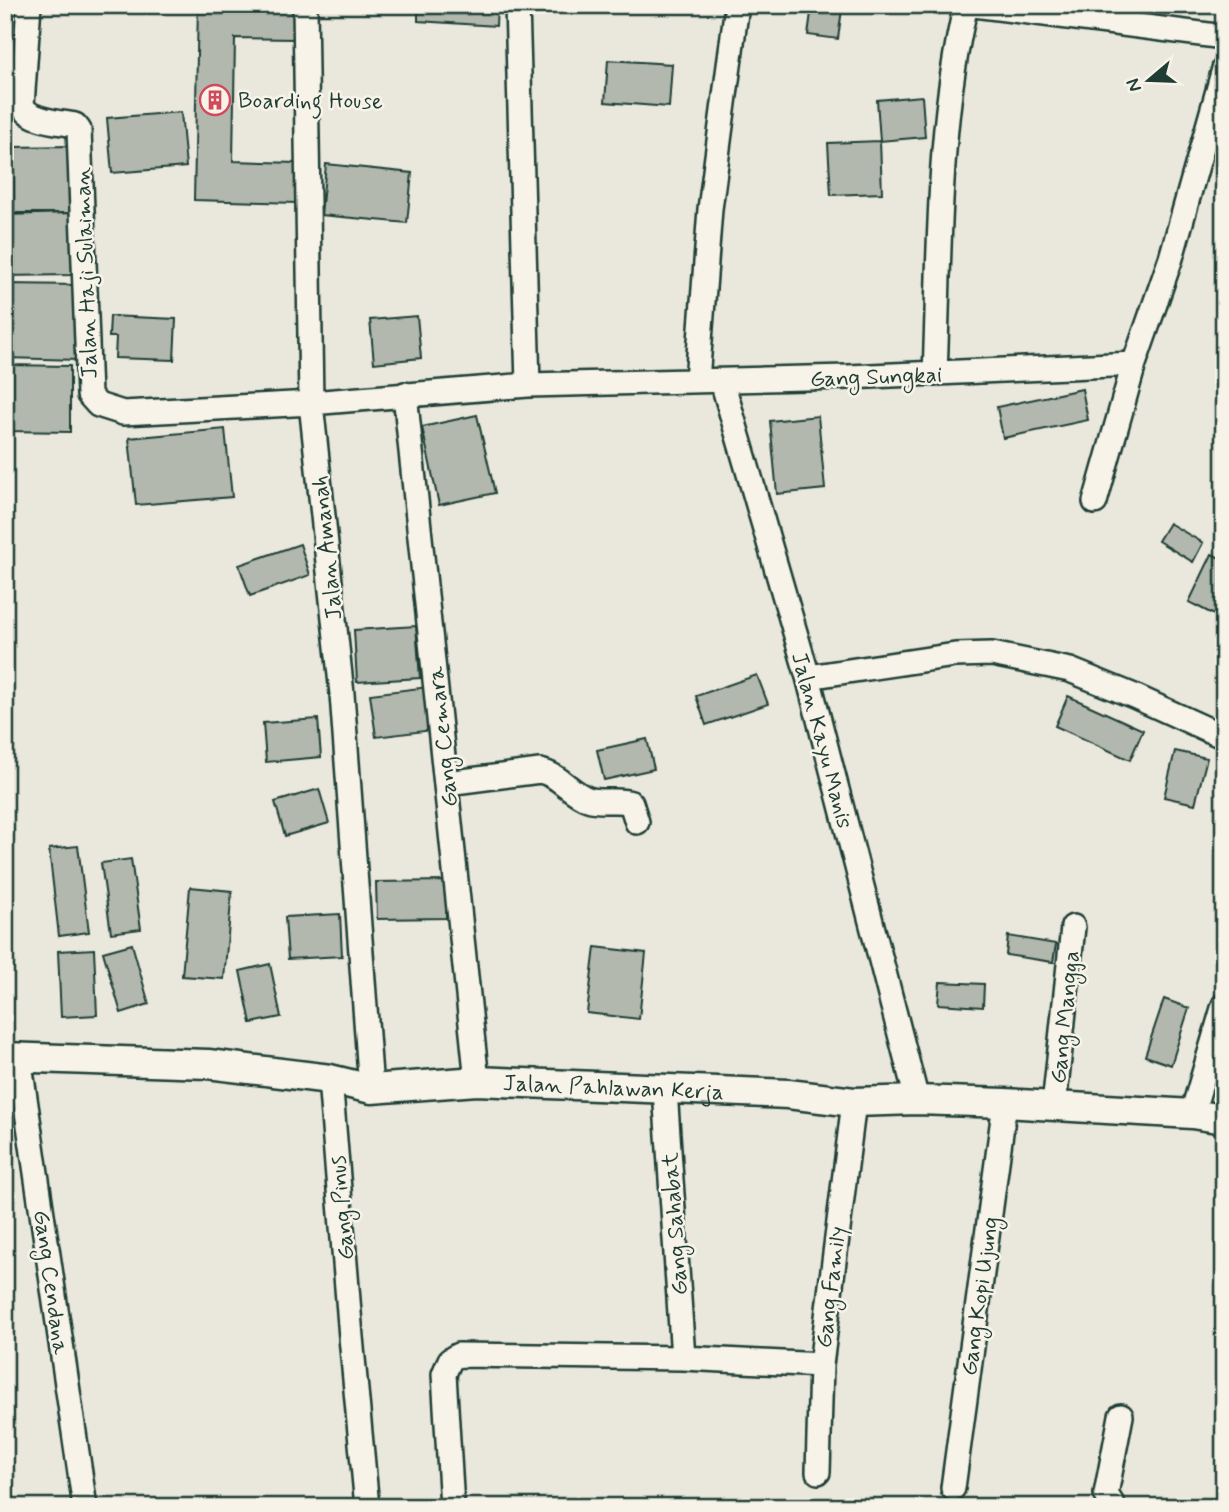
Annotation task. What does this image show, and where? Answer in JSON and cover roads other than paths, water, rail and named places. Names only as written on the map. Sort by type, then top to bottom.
[{"type":"street","name":"Jalan Haji Sulaiman","points":[[29,5],[22,104],[24,111],[34,116],[75,125],[81,136],[89,395],[92,400],[107,410],[123,413],[311,403]]},
{"type":"street","name":"Jalan Amanah","points":[[305,5],[311,403],[342,694],[371,1089]]},
{"type":"street","points":[[517,5],[528,384]]},
{"type":"street","points":[[698,381],[710,209],[737,5]]},
{"type":"street","points":[[935,374],[945,132],[957,45],[966,5]]},
{"type":"street","points":[[974,5],[1224,37]]},
{"type":"street","points":[[1095,502],[1134,364],[1171,258],[1224,69]]},
{"type":"street","name":"Gang Sungkai","points":[[311,403],[528,384],[935,374],[1134,364]]},
{"type":"street","name":"Jalan Kayu Manis","points":[[722,381],[808,677],[917,1100]]},
{"type":"street","name":"Gang Cemara","points":[[405,394],[477,1081]]},
{"type":"street","points":[[808,677],[955,655],[992,654],[1070,670],[1224,737]]},
{"type":"street","points":[[447,783],[540,771],[553,774],[585,799],[606,803],[631,803],[637,822]]},
{"type":"street","name":"Gang Mangga","points":[[1054,1106],[1073,927]]},
{"type":"street","points":[[1192,1114],[1224,1005]]},
{"type":"street","name":"Jalan Pahlawan Kerja","points":[[12,1057],[208,1064],[330,1079],[371,1089],[477,1081],[788,1094],[854,1102],[917,1100],[1005,1103],[1192,1114],[1224,1119]]},
{"type":"street","name":"Gang Cendana","points":[[12,1057],[86,1507]]},
{"type":"street","name":"Gang Pinus","points":[[330,1079],[368,1507]]},
{"type":"street","name":"Gang Sahabat","points":[[665,1090],[683,1358]]},
{"type":"street","name":"Gang Family","points":[[818,1472],[821,1365],[854,1102]]},
{"type":"street","name":"Gang Kopi Ujung","points":[[953,1488],[1005,1103]]},
{"type":"street","points":[[452,1507],[444,1374],[450,1360],[458,1355],[683,1358],[821,1365]]},
{"type":"street","points":[[1114,1507],[1106,1494],[1121,1416]]},
{"type":"place","name":"Boarding House","points":[[215,100]]}]
